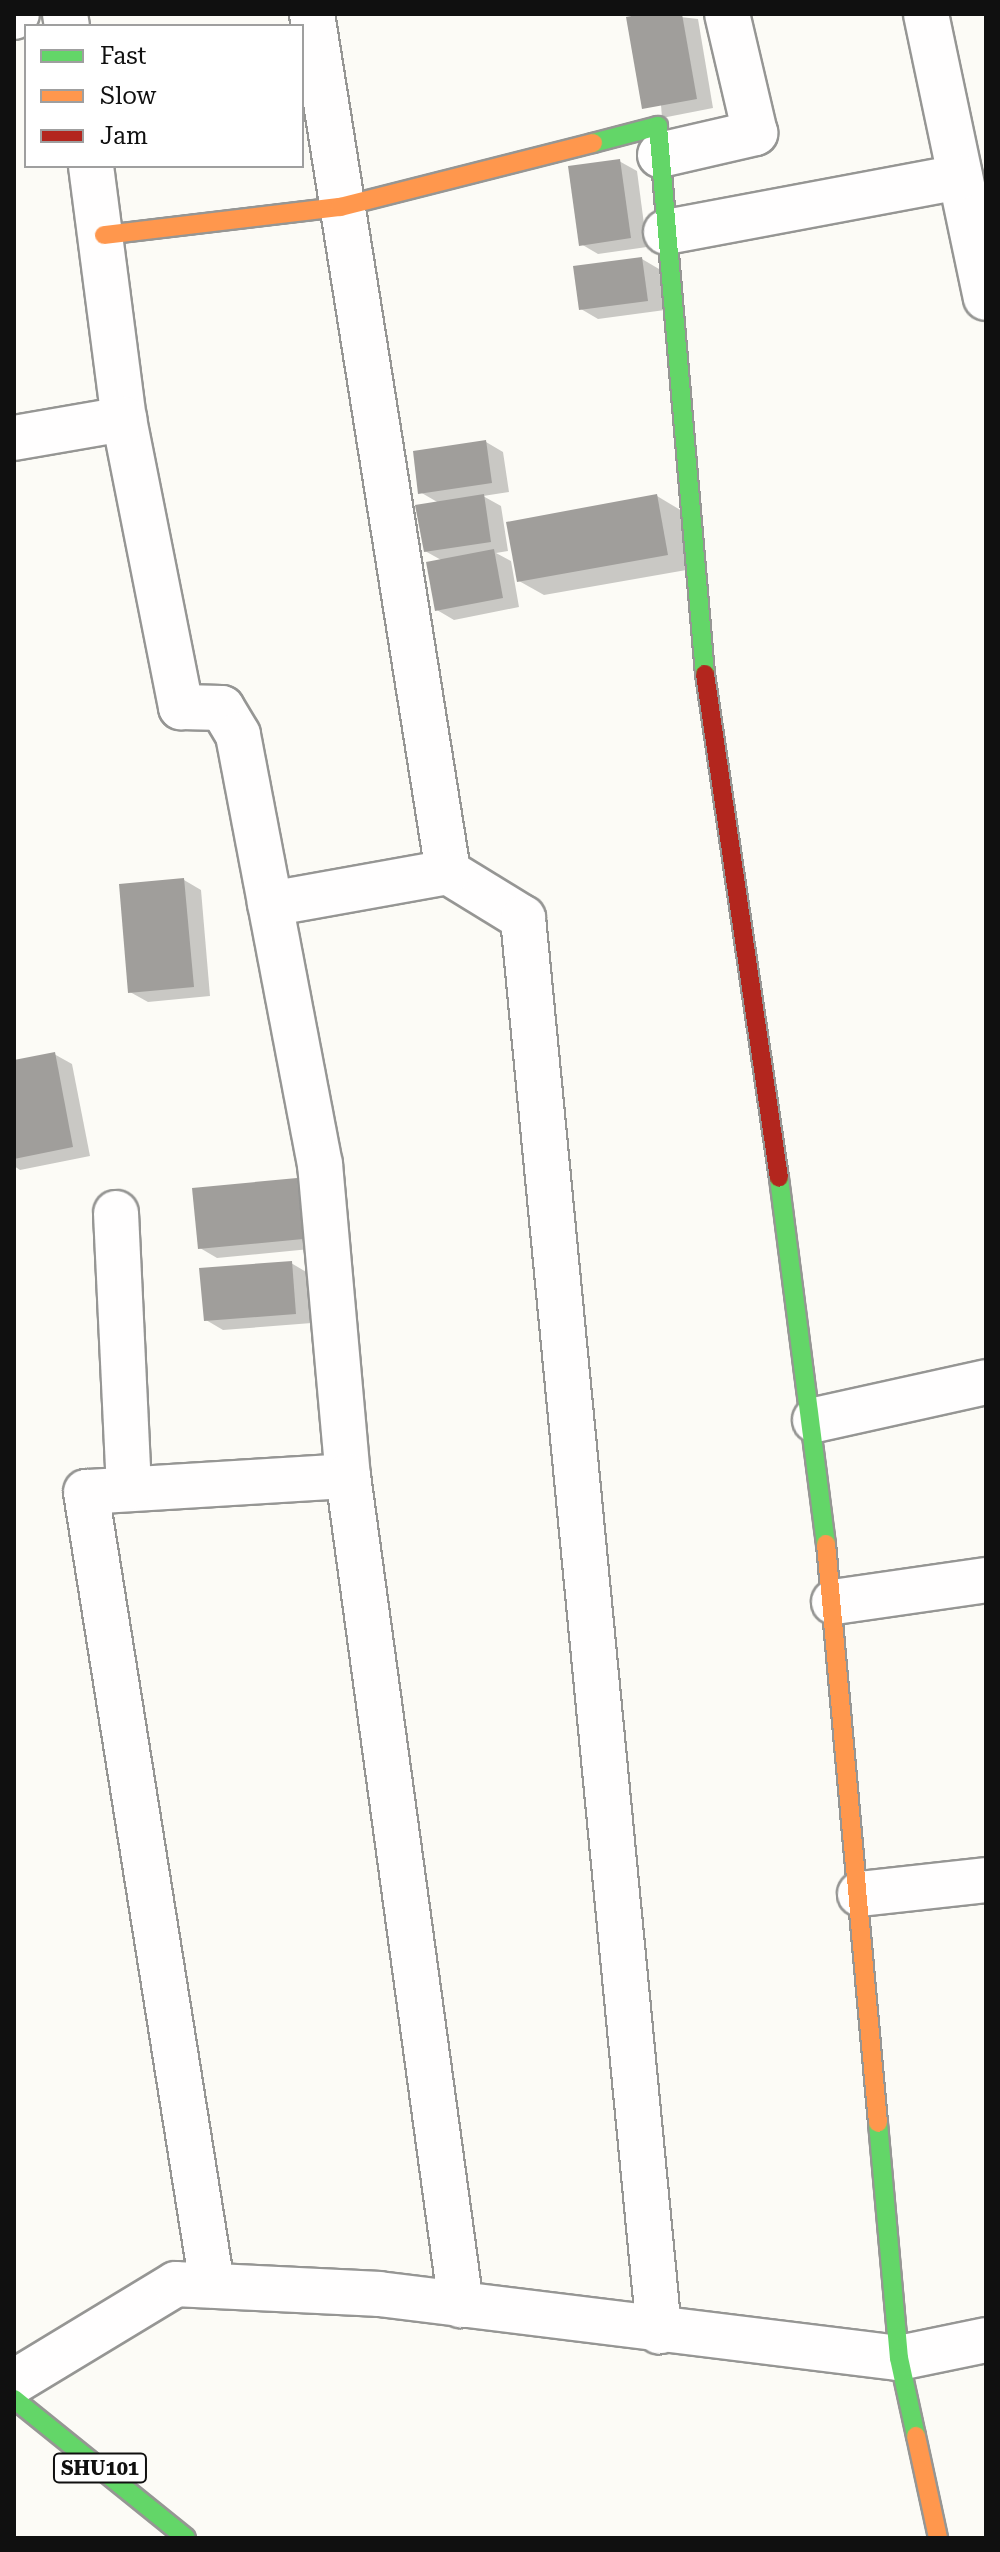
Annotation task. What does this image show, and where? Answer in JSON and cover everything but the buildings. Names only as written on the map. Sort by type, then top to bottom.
[{"type":"street","points":[[312,14],[340,207],[448,872]]},
{"type":"street","points":[[660,155],[755,133],[727,14]]},
{"type":"street","points":[[926,14],[986,298]]},
{"type":"street","points":[[104,235],[340,207],[658,126],[695,608],[815,1420],[834,1602],[899,2358],[938,2538]]},
{"type":"street","points":[[91,168],[104,235],[124,419],[181,707],[222,708],[238,735],[320,1164],[348,1476],[461,2305]]},
{"type":"street","points":[[666,232],[960,177]]},
{"type":"street","points":[[14,438],[124,419]]},
{"type":"street","points":[[270,904],[448,872],[523,918],[659,2331]]},
{"type":"street","points":[[116,1213],[129,1488]]},
{"type":"street","points":[[815,1420],[986,1382]]},
{"type":"street","points":[[212,2285],[86,1492],[348,1476]]},
{"type":"street","points":[[834,1602],[986,1580]]},
{"type":"street","points":[[860,1894],[986,1880]]},
{"type":"street","points":[[14,2382],[176,2284],[461,2305],[899,2358],[986,2340]]},
{"type":"street","name":"SHU101","points":[[14,2399],[186,2538]]},
{"type":"traffic: fast","points":[[593,143],[658,126],[705,674]]},
{"type":"traffic: fast","points":[[779,1178],[826,1544]]},
{"type":"traffic: fast","points":[[878,2123],[899,2358],[916,2436]]},
{"type":"traffic: fast","points":[[14,2399],[186,2538]]},
{"type":"traffic: slow","points":[[104,235],[340,207],[593,143]]},
{"type":"traffic: slow","points":[[826,1544],[878,2123]]},
{"type":"traffic: slow","points":[[916,2436],[938,2538]]},
{"type":"traffic: jam","points":[[705,674],[779,1178]]}]
